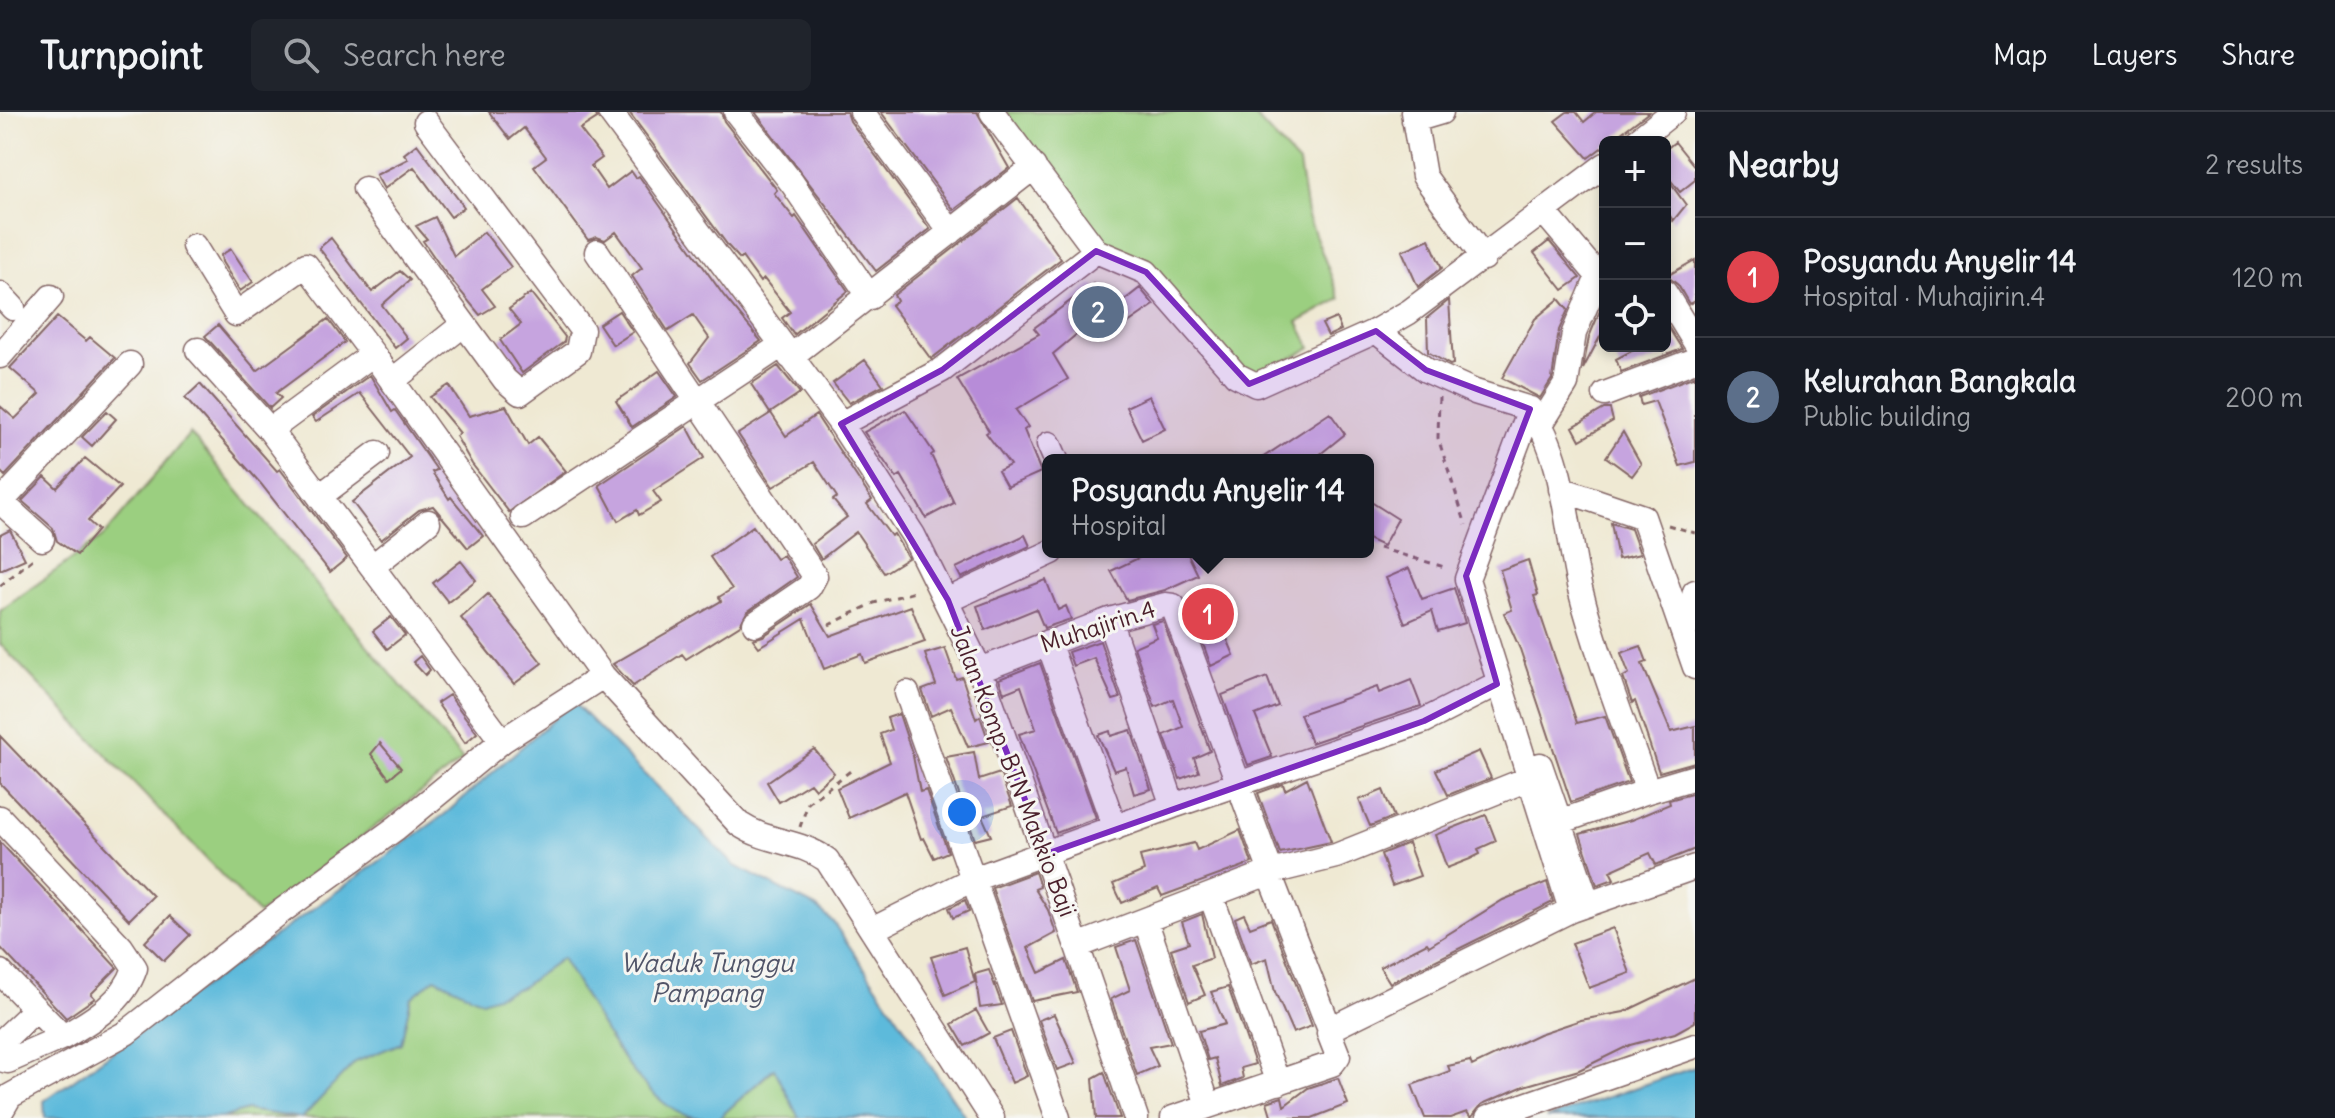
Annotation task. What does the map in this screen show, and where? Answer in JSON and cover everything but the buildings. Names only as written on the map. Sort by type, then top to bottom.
[{"type":"street","points":[[736,112],[792,183],[870,297]]},
{"type":"street","points":[[862,112],[951,232]]},
{"type":"street","points":[[992,112],[1096,251],[1146,272],[1236,375],[1249,384],[1264,383],[1376,331],[1484,258],[1599,170]]},
{"type":"street","points":[[1441,112],[1414,116],[1424,176],[1484,258]]},
{"type":"street","points":[[1643,136],[1673,112]]},
{"type":"street","name":"Jalan Komp. BTN Makkio Baji","points":[[624,117],[895,503],[948,600],[980,670],[1077,946],[1270,872],[1336,856],[1528,779]]},
{"type":"street","points":[[365,189],[505,380],[520,393],[578,351],[582,330],[426,122]]},
{"type":"street","points":[[523,517],[697,402],[786,351],[870,297],[1034,167]]},
{"type":"street","points":[[1545,213],[1599,276]]},
{"type":"street","points":[[194,246],[236,314],[306,265],[603,676],[739,824],[758,837],[795,842],[827,860],[992,1118]]},
{"type":"street","points":[[841,424],[942,370],[1096,251]]},
{"type":"street","points":[[597,252],[815,576],[809,587],[755,624]]},
{"type":"street","points":[[1553,824],[1528,779],[1497,684],[1472,563],[1535,416],[1566,384],[1574,333],[1599,286]]},
{"type":"street","points":[[0,356],[51,297]]},
{"type":"street","points":[[1671,303],[1695,342]]},
{"type":"street","points":[[392,381],[464,324]]},
{"type":"street","points":[[1376,331],[1415,363],[1440,377],[1535,416],[1553,453],[1581,591],[1648,791]]},
{"type":"street","points":[[198,350],[270,430],[502,741]]},
{"type":"street","points":[[270,430],[373,354]]},
{"type":"street","points":[[1605,394],[1695,360]]},
{"type":"street","points":[[42,539],[0,502],[130,364]]},
{"type":"street","points":[[320,496],[377,453]]},
{"type":"street","points":[[1561,489],[1643,517],[1695,667]]},
{"type":"street","points":[[373,566],[428,522]]},
{"type":"street","points":[[948,600],[1042,557]]},
{"type":"street","points":[[1472,563],[1580,907]]},
{"type":"street","points":[[1684,635],[1695,592]]},
{"type":"street","name":"Muhajirin.4","points":[[980,670],[1109,620],[1165,605],[1176,609],[1240,785]]},
{"type":"street","points":[[1109,620],[1173,806]]},
{"type":"street","points":[[1048,642],[1115,828]]},
{"type":"street","points":[[0,1113],[10,1096],[126,1033],[271,919],[396,828],[502,741],[603,676]]},
{"type":"street","points":[[872,930],[971,880],[1173,806],[1424,721],[1497,684]]},
{"type":"street","points":[[907,693],[1058,1118]]},
{"type":"street","points":[[1553,824],[1695,777]]},
{"type":"street","points":[[1173,1118],[1336,1061],[1330,1030],[1240,785]]},
{"type":"street","points":[[0,818],[121,947],[135,968],[129,984],[107,1008],[63,1037],[8,1061],[0,1059]]},
{"type":"street","points":[[1330,1030],[1580,907],[1695,867]]},
{"type":"street","points":[[1211,896],[1278,1083]]},
{"type":"street","points":[[1146,922],[1208,1105]]},
{"type":"street","points":[[1077,946],[1136,1118]]},
{"type":"street","points":[[0,972],[63,1037]]},
{"type":"street","points":[[0,1043],[35,1010]]},
{"type":"street","points":[[1488,1118],[1695,1046]]},
{"type":"path","points":[[1379,548],[1472,563],[1438,438],[1440,377]]},
{"type":"path","points":[[0,586],[42,549],[42,539]]},
{"type":"path","points":[[829,625],[874,603],[917,590],[948,600]]},
{"type":"path","points":[[795,842],[808,803],[853,769]]},
{"type":"highlighted area","points":[[1096,251],[1146,272],[1249,384],[1376,331],[1426,370],[1530,409],[1466,576],[1497,684],[1424,721],[1046,854],[948,600],[841,424],[942,370]]},
{"type":"green space","points":[[1001,112],[1251,112],[1299,164],[1307,214],[1340,299],[1298,322],[1311,348],[1252,378],[1100,244]]},
{"type":"green space","points":[[190,433],[463,760],[259,914],[0,644],[0,611],[105,535]]},
{"type":"green space","points":[[562,958],[616,1049],[633,1071],[670,1107],[692,1118],[302,1118],[355,1062],[401,1043],[411,998],[435,977],[522,987]]},
{"type":"green space","points":[[775,1068],[799,1118],[719,1118]]},
{"type":"green space","points":[[246,1110],[297,1118],[222,1118]]},
{"type":"water","name":"Waduk Tunggu Pampang","points":[[573,702],[735,866],[816,907],[833,922],[966,1118],[799,1118],[774,1068],[719,1118],[682,1114],[659,1099],[626,1063],[562,958],[522,987],[482,1001],[435,978],[411,998],[401,1043],[355,1062],[302,1118],[246,1110],[222,1118],[45,1118],[44,1101],[445,814]]},
{"type":"water","points":[[1695,1067],[1695,1118],[1547,1118]]},
{"type":"place","name":"Kelurahan Bangkala","points":[[1098,312]]},
{"type":"place","name":"Posyandu Anyelir 14","points":[[1208,614]]}]
